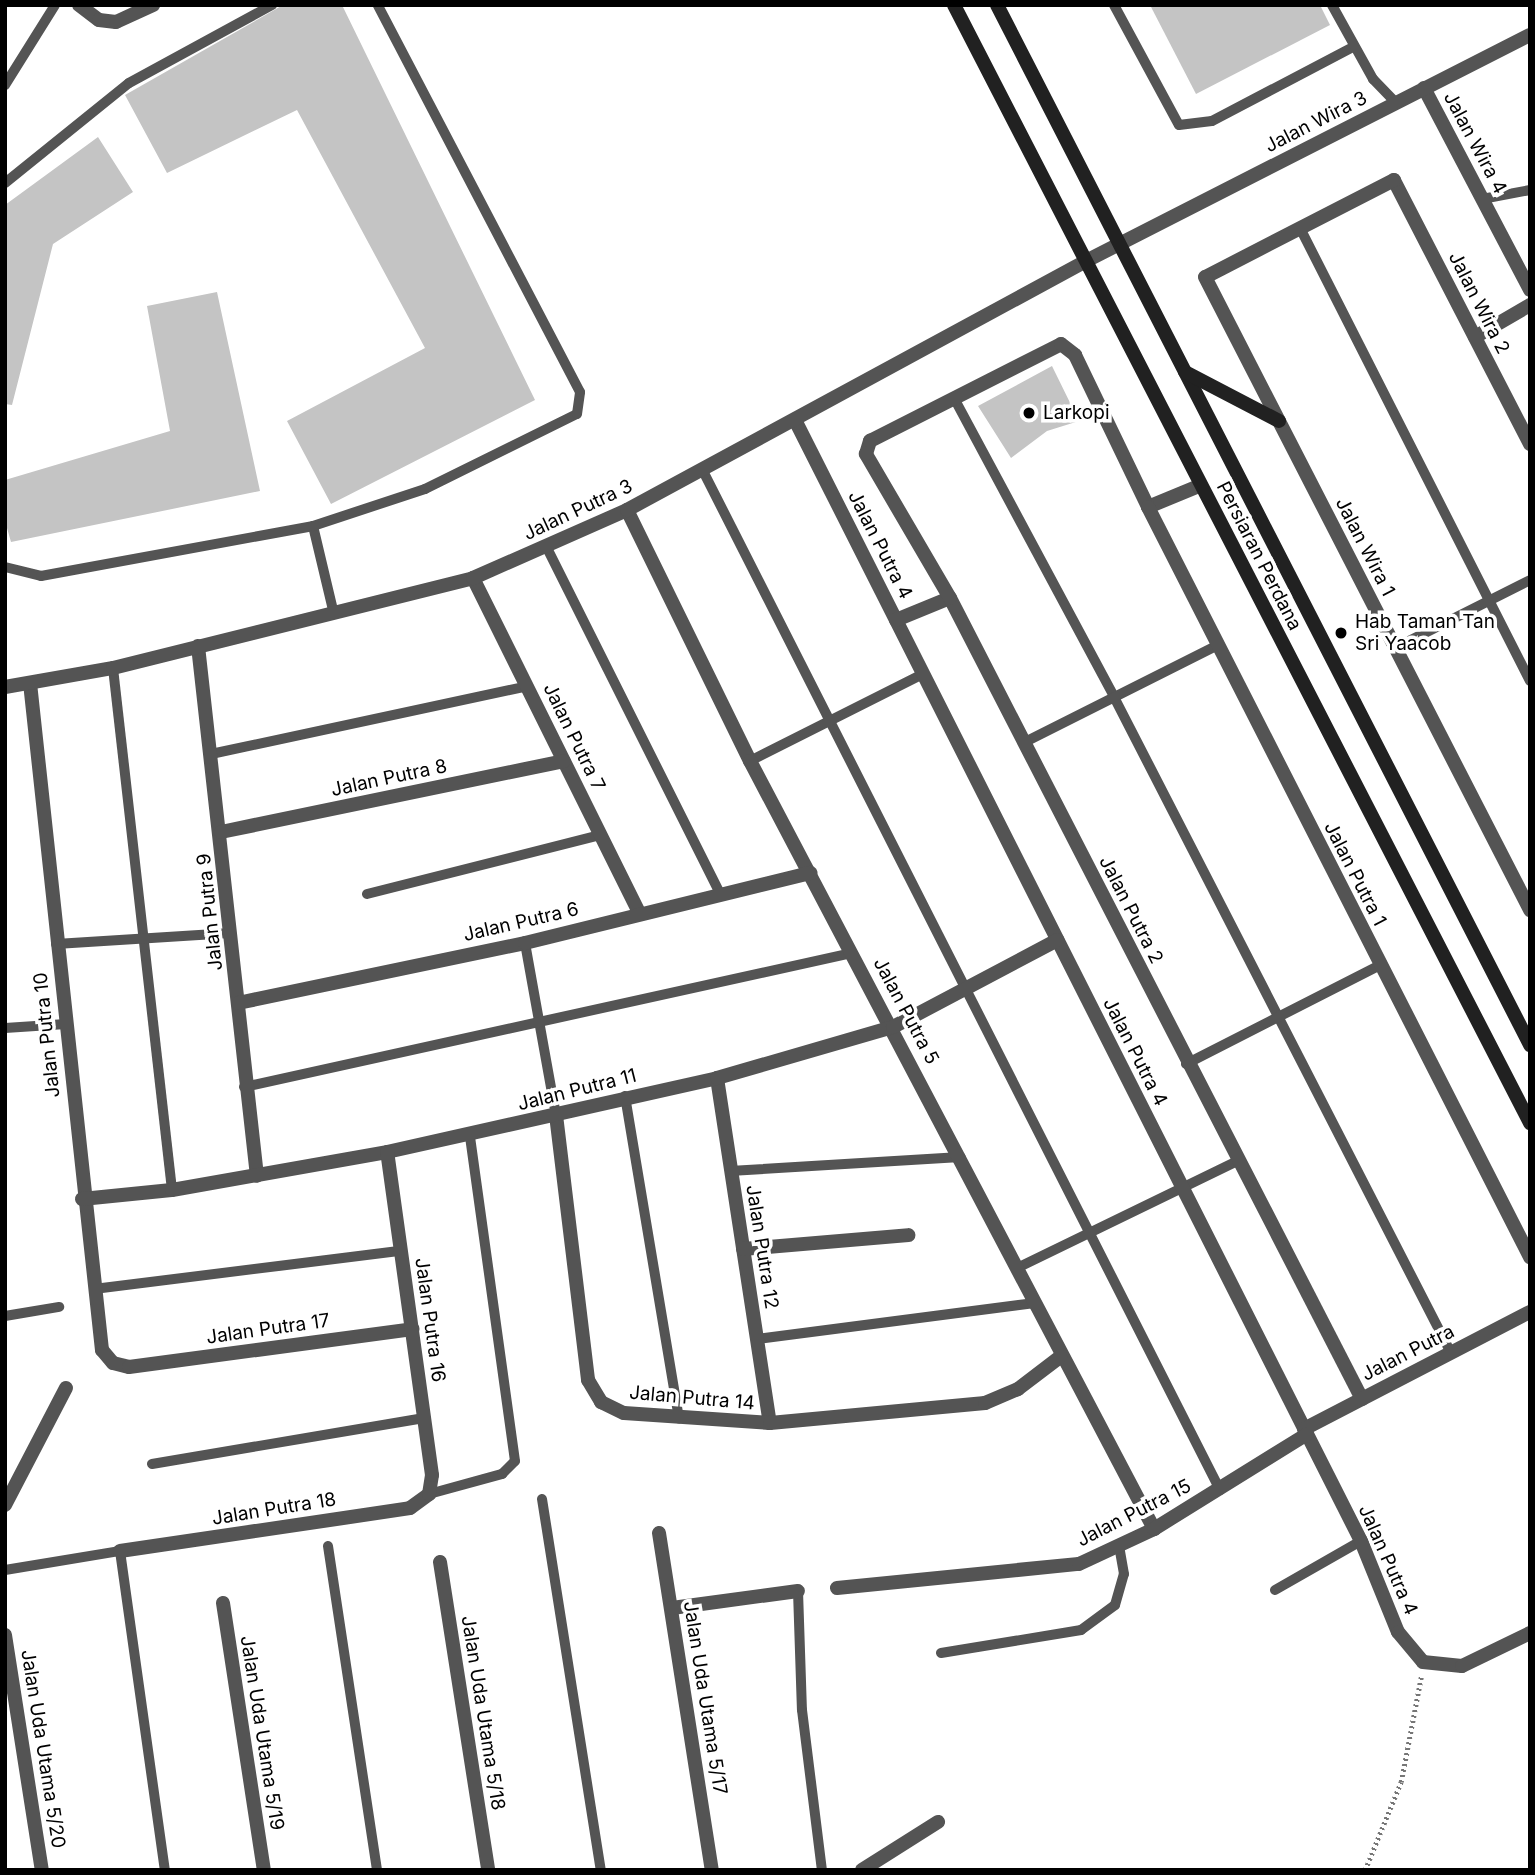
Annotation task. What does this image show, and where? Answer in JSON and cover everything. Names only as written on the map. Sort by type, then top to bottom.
[{"type":"main road","name":"Persiaran Perdana","points":[[954,5],[1530,1124]]},
{"type":"main road","name":"Persiaran Perdana","points":[[997,5],[1527,1041]]},
{"type":"main road","points":[[1185,372],[1279,421]]},
{"type":"main road","points":[[1527,1041],[1530,1015]]},
{"type":"street","points":[[79,5],[99,20],[116,23],[153,5]]},
{"type":"street","name":"Jalan Wira 3","points":[[1119,243],[1530,35]]},
{"type":"street","name":"Jalan Wira 4","points":[[1424,88],[1530,290]]},
{"type":"street","name":"Jalan Wira 2","points":[[1300,228],[1394,180],[1530,444]]},
{"type":"street","name":"Jalan Wira 1","points":[[1300,228],[1205,277],[1530,910]]},
{"type":"street","name":"Jalan Putra 3","points":[[5,687],[113,668],[473,578],[627,510],[796,422],[1119,243]]},
{"type":"street","points":[[1475,337],[1530,305]]},
{"type":"street","points":[[954,398],[1061,344],[1075,355],[1148,507],[1201,485]]},
{"type":"street","name":"Jalan Putra 2","points":[[954,398],[870,441],[866,454],[950,598],[1186,1064],[1362,1399]]},
{"type":"street","name":"Jalan Putra 4","points":[[796,422],[1361,1541],[1398,1632],[1423,1662]]},
{"type":"street","name":"Jalan Putra 1","points":[[1148,507],[1530,1257]]},
{"type":"street","name":"Jalan Putra 5","points":[[627,510],[750,761],[893,1027],[1060,1357],[1153,1529]]},
{"type":"street","name":"Jalan Putra 7","points":[[473,578],[639,913]]},
{"type":"street","points":[[896,620],[950,598]]},
{"type":"street","name":"Jalan Putra 9","points":[[198,646],[221,832],[244,1087],[257,1176]]},
{"type":"street","name":"Jalan Putra 10","points":[[30,683],[82,1199],[102,1350],[113,1363],[129,1367]]},
{"type":"street","name":"Jalan Putra 8","points":[[221,832],[564,761]]},
{"type":"street","name":"Jalan Putra 6","points":[[238,1003],[525,943],[811,873]]},
{"type":"street","name":"Jalan Putra 11","points":[[82,1199],[172,1190],[387,1152],[470,1136],[625,1096],[717,1078],[893,1027],[966,991],[1057,940]]},
{"type":"street","name":"Jalan Putra 12","points":[[717,1078],[770,1423]]},
{"type":"street","name":"Jalan Putra 14","points":[[556,1115],[588,1380],[601,1402],[624,1413],[679,1419],[770,1423],[985,1403],[1018,1390],[1060,1357]]},
{"type":"street","name":"Jalan Putra 16","points":[[387,1152],[432,1475],[429,1494]]},
{"type":"street","points":[[743,1249],[908,1235]]},
{"type":"street","name":"Jalan Putra","points":[[1305,1432],[1362,1399],[1530,1312]]},
{"type":"street","name":"Jalan Putra 17","points":[[129,1367],[412,1329]]},
{"type":"street","points":[[5,1505],[66,1388]]},
{"type":"street","name":"Jalan Putra 15","points":[[837,1588],[1079,1563],[1119,1547],[1153,1529],[1220,1490],[1305,1432]]},
{"type":"street","name":"Jalan Putra 18","points":[[120,1551],[410,1507],[429,1494]]},
{"type":"street","name":"Jalan Uda Utama 5/17","points":[[659,1533],[712,1870]]},
{"type":"street","name":"Jalan Uda Utama 5/18","points":[[440,1562],[488,1870]]},
{"type":"street","points":[[672,1608],[798,1591]]},
{"type":"street","name":"Jalan Uda Utama 5/19","points":[[223,1603],[264,1870]]},
{"type":"street","points":[[1423,1662],[1462,1666],[1530,1633]]},
{"type":"street","name":"Jalan Uda Utama 5/20","points":[[5,1635],[42,1870]]},
{"type":"street","points":[[862,1870],[938,1822]]},
{"type":"lane","points":[[5,85],[55,5]]},
{"type":"lane","points":[[5,183],[128,83],[272,5]]},
{"type":"lane","points":[[5,567],[41,576],[313,526],[425,489],[577,414],[580,392],[378,5]]},
{"type":"lane","points":[[1114,5],[1179,125],[1212,121],[1353,47]]},
{"type":"lane","points":[[1332,5],[1373,79],[1396,103]]},
{"type":"lane","points":[[1482,199],[1530,190]]},
{"type":"lane","points":[[1300,228],[1530,681]]},
{"type":"lane","points":[[954,398],[1114,698],[1451,1353]]},
{"type":"lane","points":[[702,469],[1087,1234],[1220,1490]]},
{"type":"lane","points":[[313,526],[334,614]]},
{"type":"lane","points":[[546,546],[720,894]]},
{"type":"lane","points":[[1395,648],[1530,580]]},
{"type":"lane","points":[[1025,742],[1218,645]]},
{"type":"lane","points":[[113,668],[146,940],[172,1190]]},
{"type":"lane","points":[[750,761],[923,674]]},
{"type":"lane","points":[[211,754],[527,686]]},
{"type":"lane","points":[[368,894],[600,835]]},
{"type":"lane","points":[[56,944],[230,933]]},
{"type":"lane","points":[[525,943],[542,1023],[556,1115]]},
{"type":"lane","points":[[244,1087],[852,953]]},
{"type":"lane","points":[[1186,1064],[1380,965]]},
{"type":"lane","points":[[5,1028],[66,1024]]},
{"type":"lane","points":[[625,1096],[679,1419]]},
{"type":"lane","points":[[429,1494],[502,1474],[515,1461],[470,1136]]},
{"type":"lane","points":[[730,1171],[961,1157]]},
{"type":"lane","points":[[1017,1268],[1237,1161]]},
{"type":"lane","points":[[94,1289],[401,1251]]},
{"type":"lane","points":[[757,1339],[1033,1303]]},
{"type":"lane","points":[[5,1316],[59,1307]]},
{"type":"lane","points":[[152,1464],[424,1418]]},
{"type":"lane","points":[[542,1499],[601,1870]]},
{"type":"lane","points":[[1275,1590],[1361,1541]]},
{"type":"lane","points":[[328,1546],[377,1870]]},
{"type":"lane","points":[[941,1653],[1081,1630],[1115,1605],[1124,1574],[1119,1547]]},
{"type":"lane","points":[[5,1570],[120,1551],[165,1870]]},
{"type":"lane","points":[[798,1591],[802,1710],[822,1870]]},
{"type":"path","points":[[1365,1870],[1401,1782],[1423,1662]]},
{"type":"building","points":[[283,5],[342,5],[535,400],[331,504],[287,421],[425,348],[297,110],[167,173],[125,95]]},
{"type":"building","points":[[1150,5],[1320,5],[1330,25],[1196,94]]},
{"type":"building","points":[[98,137],[133,192],[53,244],[12,405],[5,404],[5,205]]},
{"type":"building","points":[[217,292],[260,491],[11,542],[5,521],[5,480],[170,431],[147,306]]},
{"type":"building","name":"Larkopi","points":[[1052,366],[1079,421],[1047,431],[1011,458],[978,406]]},
{"type":"place","name":"Larkopi","points":[[1029,413]]},
{"type":"place","name":"Hab Taman Tan Sri Yaacob","points":[[1341,633]]}]
